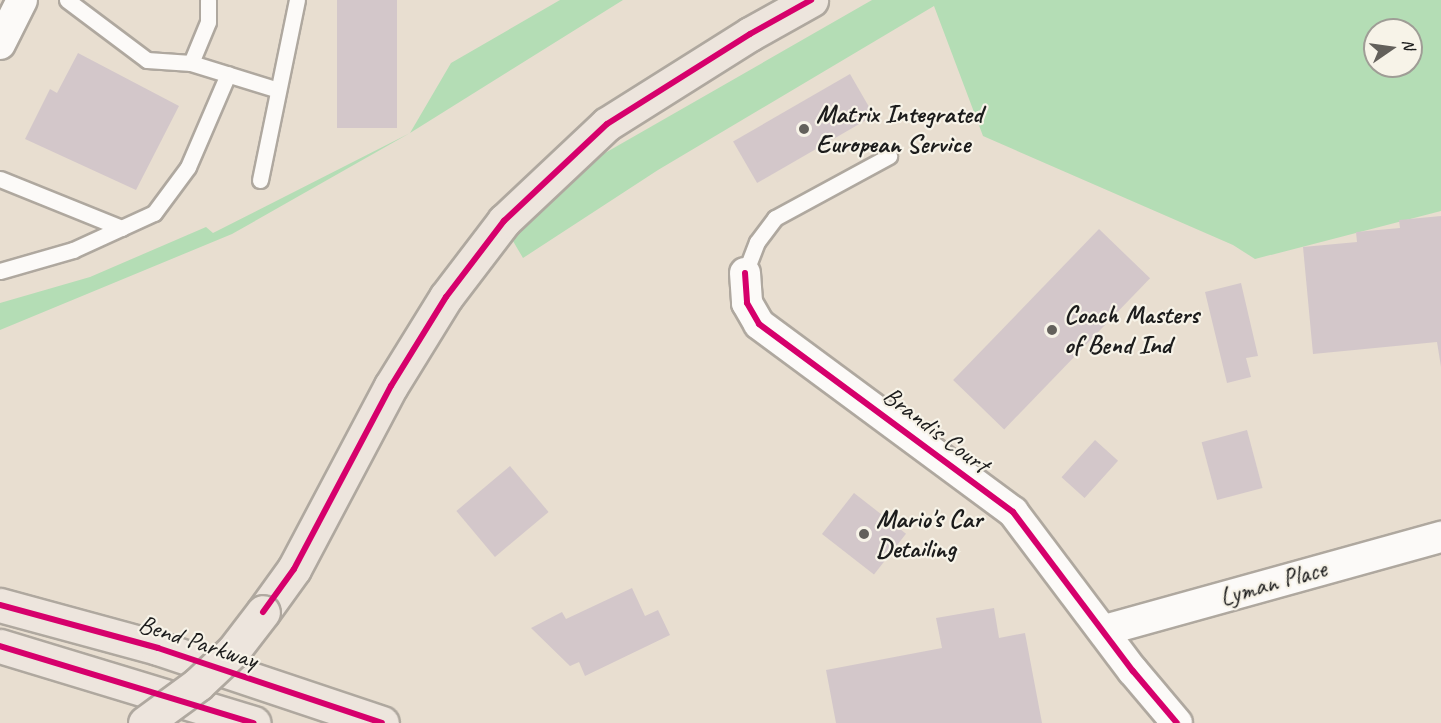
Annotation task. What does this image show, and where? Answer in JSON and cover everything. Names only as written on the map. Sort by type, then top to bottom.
[{"type":"highway","points":[[146,723],[198,684],[232,651],[294,569],[392,386],[446,297],[504,221],[607,124],[750,34],[811,0]]},
{"type":"highway","name":"Bend Parkway","points":[[0,605],[158,648],[382,723]]},
{"type":"highway","points":[[0,646],[254,723]]},
{"type":"street","points":[[0,44],[22,0]]},
{"type":"street","name":"Brandis Court","points":[[745,273],[747,303],[759,324],[1013,512],[1177,723]]},
{"type":"street","name":"Lyman Place","points":[[1105,630],[1441,537]]},
{"type":"lane","points":[[66,0],[147,60],[191,63],[278,90]]},
{"type":"lane","points":[[191,63],[208,22],[208,0]]},
{"type":"lane","points":[[260,180],[297,0]]},
{"type":"lane","points":[[0,271],[73,250],[154,213],[188,167],[228,74]]},
{"type":"lane","points":[[745,273],[757,242],[776,218],[889,156]]},
{"type":"lane","points":[[0,179],[121,228]]},
{"type":"green space","points":[[560,0],[623,0],[410,133],[451,63]]},
{"type":"green space","points":[[872,0],[1441,0],[1441,211],[1255,259],[1233,245],[983,136],[934,6],[658,170],[523,258],[510,236],[584,165]]},
{"type":"green space","points":[[410,133],[232,234],[0,330],[0,303],[90,277],[206,227],[213,233]]},
{"type":"building","points":[[337,0],[397,0],[397,128],[337,128]]},
{"type":"building","points":[[78,53],[179,106],[136,190],[25,139],[50,89],[57,93]]},
{"type":"building","name":"Matrix Integrated European Service","points":[[850,74],[874,116],[757,183],[733,142]]},
{"type":"building","points":[[1441,216],[1441,367],[1437,342],[1313,354],[1303,247],[1357,242],[1356,232],[1400,228],[1399,220]]},
{"type":"building","name":"Coach Masters of Bend Ind","points":[[1099,229],[1150,278],[1004,429],[953,380]]},
{"type":"building","points":[[1241,283],[1258,356],[1246,358],[1251,377],[1227,383],[1205,292]]},
{"type":"building","points":[[1247,430],[1263,488],[1217,500],[1202,442]]},
{"type":"building","points":[[1095,440],[1118,461],[1085,498],[1062,477]]},
{"type":"building","points":[[510,466],[549,512],[495,557],[456,511]]},
{"type":"building","name":"Mario's Car Detailing","points":[[854,493],[906,534],[874,575],[822,534]]},
{"type":"building","points":[[632,588],[645,616],[658,610],[670,635],[585,676],[579,662],[570,666],[531,628],[562,612],[566,619]]},
{"type":"building","points":[[994,608],[999,638],[1025,633],[1042,723],[836,723],[826,670],[942,648],[936,618]]},
{"type":"cycle path","points":[[263,612],[294,569],[391,386],[446,297],[504,221],[607,124],[750,34],[811,0]]},
{"type":"cycle path","points":[[745,273],[747,303],[759,324],[1013,512],[1133,671],[1177,723]]},
{"type":"cycle path","points":[[0,605],[158,648],[382,723]]},
{"type":"cycle path","points":[[0,646],[254,723]]},
{"type":"place","name":"Matrix Integrated European Service","points":[[804,129]]},
{"type":"place","name":"Coach Masters of Bend Ind","points":[[1052,330]]},
{"type":"place","name":"Mario's Car Detailing","points":[[864,534]]}]
